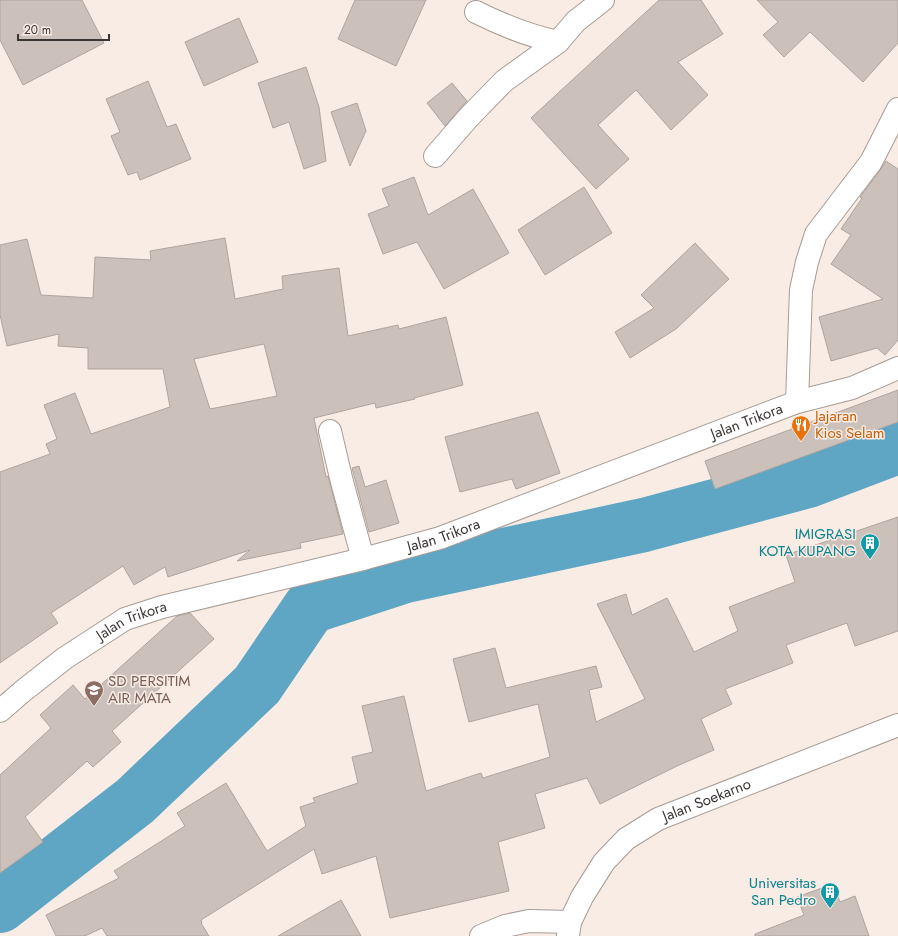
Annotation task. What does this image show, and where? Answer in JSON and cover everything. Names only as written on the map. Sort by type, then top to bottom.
[{"type":"main road","points":[[434,156],[504,81],[558,42],[576,21],[602,0]]},
{"type":"main road","points":[[476,12],[496,22],[538,37],[558,42]]},
{"type":"main road","points":[[797,402],[802,290],[816,234],[870,162],[898,109]]},
{"type":"main road","name":"Jalan Trikora","points":[[0,711],[65,658],[124,619],[162,607],[363,559],[440,538],[797,402],[852,388],[898,368]]},
{"type":"main road","points":[[330,431],[363,559]]},
{"type":"main road","name":"Jalan Soekarno","points":[[569,929],[582,897],[604,862],[626,839],[658,819],[898,726]]},
{"type":"main road","points":[[481,936],[505,926],[529,921],[569,929]]},
{"type":"building","points":[[0,0],[82,0],[104,43],[23,85],[0,40]]},
{"type":"building","points":[[355,0],[426,0],[396,66],[338,39]]},
{"type":"building","points":[[659,0],[701,0],[723,34],[678,62],[708,95],[671,130],[636,90],[598,125],[629,159],[596,189],[531,118]]},
{"type":"building","points":[[757,0],[898,0],[898,43],[863,82],[810,32],[784,57],[763,35],[778,22]]},
{"type":"building","points":[[239,18],[258,62],[204,86],[185,42]]},
{"type":"building","points":[[306,67],[319,107],[326,161],[304,169],[289,122],[273,128],[258,83]]},
{"type":"building","points":[[148,81],[167,127],[176,124],[191,159],[140,180],[137,172],[128,175],[111,136],[120,132],[106,99]]},
{"type":"building","points":[[452,83],[467,101],[445,126],[427,103]]},
{"type":"building","points":[[357,103],[366,131],[350,166],[331,112]]},
{"type":"building","points":[[886,161],[898,169],[898,340],[885,355],[877,348],[831,361],[819,317],[883,299],[831,264],[851,235],[841,229],[862,198],[860,197]]},
{"type":"building","points":[[414,177],[428,215],[473,189],[509,253],[444,289],[417,242],[383,254],[368,214],[389,206],[382,189]]},
{"type":"building","points":[[584,187],[612,233],[545,275],[518,230]]},
{"type":"building","points":[[225,238],[235,299],[283,289],[282,276],[339,268],[348,336],[398,325],[399,329],[446,317],[463,385],[414,398],[415,399],[376,408],[375,403],[314,418],[326,477],[328,476],[343,534],[300,543],[301,548],[237,561],[250,550],[168,577],[165,567],[134,585],[123,566],[51,613],[58,623],[0,663],[0,472],[50,454],[46,444],[57,439],[44,405],[75,393],[91,434],[170,407],[163,369],[88,369],[88,348],[58,346],[59,334],[7,346],[0,315],[0,245],[27,239],[41,295],[93,298],[95,257],[151,260],[150,251]],"holes":[[[264,344],[277,396],[210,409],[194,359]]]},
{"type":"building","points":[[695,243],[729,279],[676,329],[630,358],[615,332],[654,308],[641,295]]},
{"type":"building","name":"Jajaran Kios Selam","points":[[898,390],[898,422],[715,489],[705,461]]},
{"type":"building","points":[[538,412],[560,473],[516,489],[512,479],[460,492],[445,437]]},
{"type":"building","points":[[359,466],[365,487],[386,480],[399,523],[369,532],[352,468]]},
{"type":"building","points":[[898,517],[898,631],[855,646],[847,623],[786,645],[793,663],[725,689],[732,704],[701,719],[714,750],[677,766],[600,804],[587,778],[535,794],[545,828],[498,842],[509,891],[390,918],[376,856],[322,874],[314,849],[201,920],[201,923],[209,936],[107,936],[102,928],[85,936],[56,936],[46,915],[119,878],[114,871],[185,826],[177,813],[226,783],[267,851],[306,826],[300,807],[315,802],[313,798],[358,783],[352,757],[373,752],[362,706],[404,696],[426,791],[481,773],[483,778],[550,757],[538,704],[469,722],[453,659],[495,648],[506,688],[596,666],[602,687],[589,690],[596,722],[645,699],[597,604],[626,594],[632,615],[667,598],[694,652],[738,631],[729,607],[795,582],[786,555]]},
{"type":"building","name":"SD PERSITIM AIR MATA","points":[[190,613],[214,639],[112,731],[121,742],[93,767],[87,761],[25,817],[43,842],[0,873],[0,775],[51,728],[40,715],[73,685],[85,699],[177,616]]},
{"type":"building","name":"Universitas San Pedro","points":[[833,884],[840,902],[855,896],[869,936],[755,936],[755,934],[804,915],[797,897]]},
{"type":"building","points":[[341,900],[361,936],[278,936]]},
{"type":"waterway","points":[[0,906],[135,801],[257,685],[310,607],[405,576],[644,525],[808,481],[898,447]]},
{"type":"place","name":"Jajaran Kios Selam","points":[[801,442]]},
{"type":"place","name":"IMIGRASI KOTA KUPANG","points":[[870,560]]},
{"type":"place","name":"SD PERSITIM AIR MATA","points":[[94,707]]},
{"type":"place","name":"Universitas San Pedro","points":[[830,909]]}]
